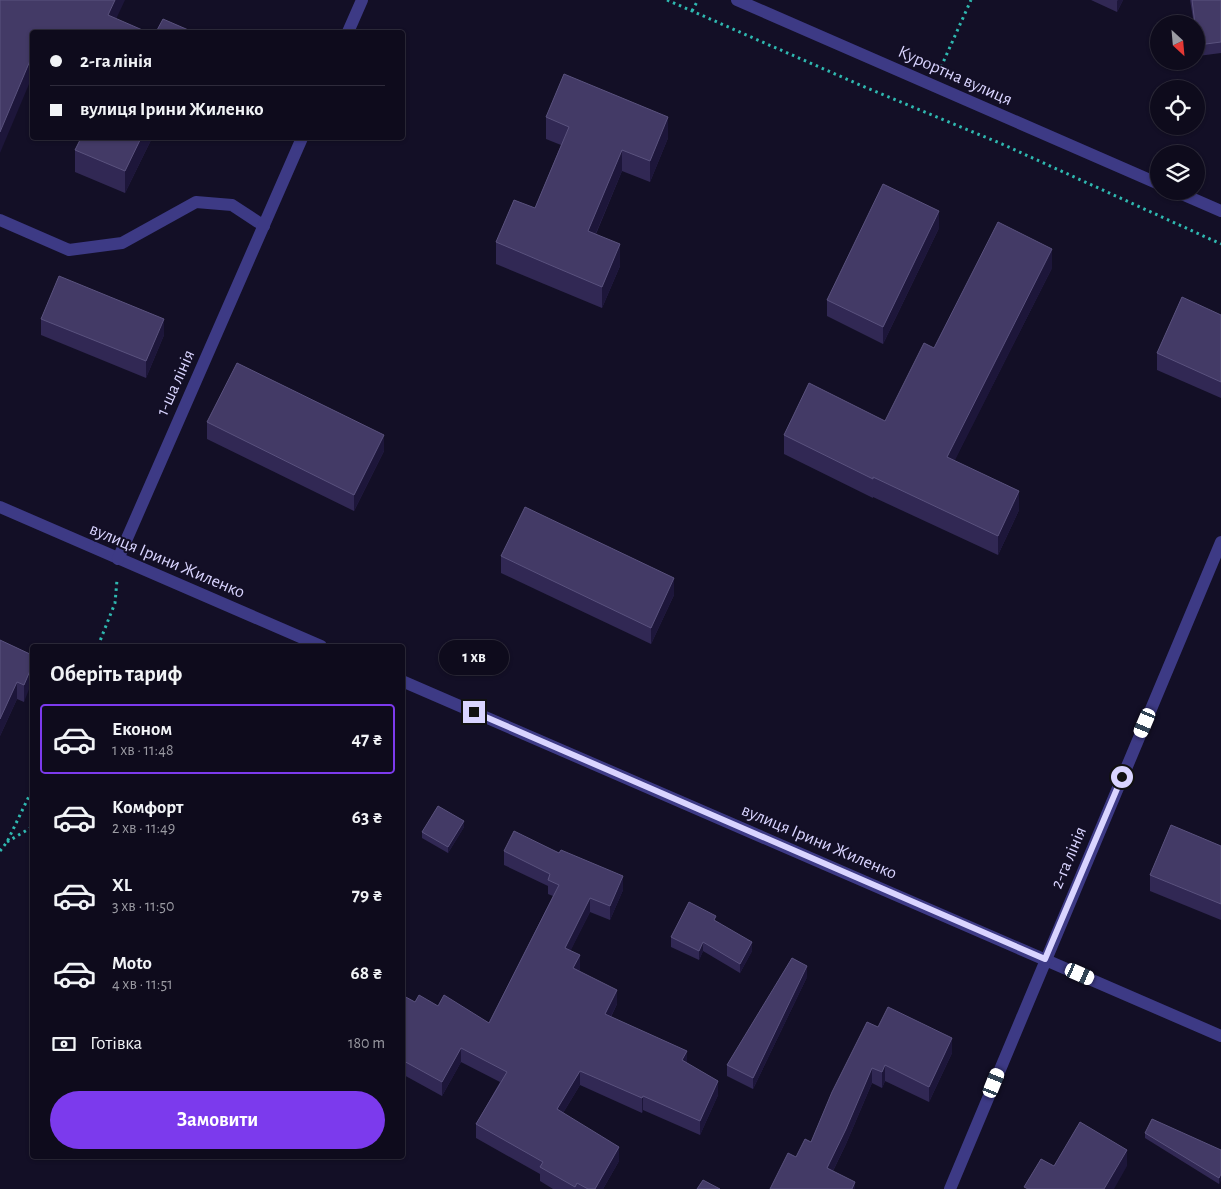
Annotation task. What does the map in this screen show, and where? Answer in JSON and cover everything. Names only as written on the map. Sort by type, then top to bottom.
[{"type":"street","points":[[349,30],[362,0]]},
{"type":"street","name":"Курортна вулиця","points":[[737,0],[1150,180]]},
{"type":"street","name":"1-ша лінія","points":[[118,559],[301,140]]},
{"type":"street","points":[[1196,200],[1221,211]]},
{"type":"street","points":[[0,220],[69,250],[122,243],[196,202],[232,205],[264,226]]},
{"type":"street","name":"вулиця Ірини Жиленко","points":[[0,507],[316,644]]},
{"type":"street","name":"2-га лінія","points":[[950,1189],[1221,542]]},
{"type":"street","name":"вулиця Ірини Жиленко","points":[[405,683],[1221,1036]]},
{"type":"path","points":[[667,0],[867,88],[1002,144],[1221,244]]},
{"type":"path","points":[[692,11],[698,0]]},
{"type":"path","points":[[932,86],[971,0]]},
{"type":"path","points":[[99,644],[115,603],[118,559]]},
{"type":"path","points":[[0,851],[7,842],[30,794]]},
{"type":"path","points":[[7,842],[30,828]]},
{"type":"building","points":[[0,0],[115,0],[108,15],[142,30],[30,30],[30,61],[0,132]]},
{"type":"building","points":[[1192,0],[1221,0],[1221,42],[1205,44],[1205,15],[1194,15]]},
{"type":"building","points":[[163,19],[188,30],[157,30]]},
{"type":"building","points":[[564,74],[668,117],[650,161],[622,150],[588,231],[620,244],[602,287],[496,242],[514,200],[535,208],[569,127],[546,117]]},
{"type":"building","points":[[80,140],[140,140],[125,171],[75,150]]},
{"type":"building","points":[[883,184],[939,211],[883,327],[827,300]]},
{"type":"building","points":[[998,222],[1052,249],[947,457],[1019,491],[998,536],[873,477],[873,479],[784,435],[809,383],[885,421],[924,343],[934,348]]},
{"type":"building","points":[[59,276],[164,319],[146,361],[41,319]]},
{"type":"building","points":[[1182,297],[1221,315],[1221,382],[1157,353]]},
{"type":"building","points":[[237,363],[384,435],[354,495],[207,422]]},
{"type":"building","points":[[525,507],[674,578],[651,628],[501,556]]},
{"type":"building","points":[[0,640],[30,654],[30,671],[24,685],[17,682],[0,719]]},
{"type":"building","points":[[438,806],[464,821],[448,847],[422,832]]},
{"type":"building","points":[[1171,825],[1221,846],[1221,904],[1150,875]]},
{"type":"building","points":[[514,831],[559,853],[561,850],[623,876],[610,906],[590,898],[565,948],[580,955],[573,968],[617,990],[605,1014],[687,1051],[682,1060],[718,1081],[700,1121],[580,1071],[557,1109],[619,1147],[595,1189],[588,1189],[577,1183],[575,1187],[540,1167],[543,1162],[476,1124],[507,1072],[461,1048],[442,1082],[405,1062],[405,997],[415,1002],[419,995],[438,1006],[444,995],[489,1023],[559,885],[548,880],[550,874],[504,851]]},
{"type":"building","points":[[689,902],[716,916],[714,920],[752,942],[740,964],[703,942],[699,951],[671,937]]},
{"type":"building","points":[[792,958],[807,966],[753,1078],[727,1065]]},
{"type":"building","points":[[888,1007],[952,1038],[929,1087],[885,1065],[882,1072],[872,1068],[827,1168],[855,1182],[852,1189],[770,1189],[788,1153],[796,1157],[805,1139],[811,1142],[832,1092],[867,1022],[878,1027]]},
{"type":"building","points":[[1152,1119],[1221,1150],[1221,1174],[1219,1178],[1145,1133]]},
{"type":"building","points":[[1080,1122],[1127,1150],[1104,1189],[1028,1189],[1024,1187],[1041,1159],[1054,1166]]},
{"type":"building","points":[[703,1180],[720,1189],[697,1189]]},
{"type":"route","points":[[474,712],[1045,959],[1122,777]]}]
